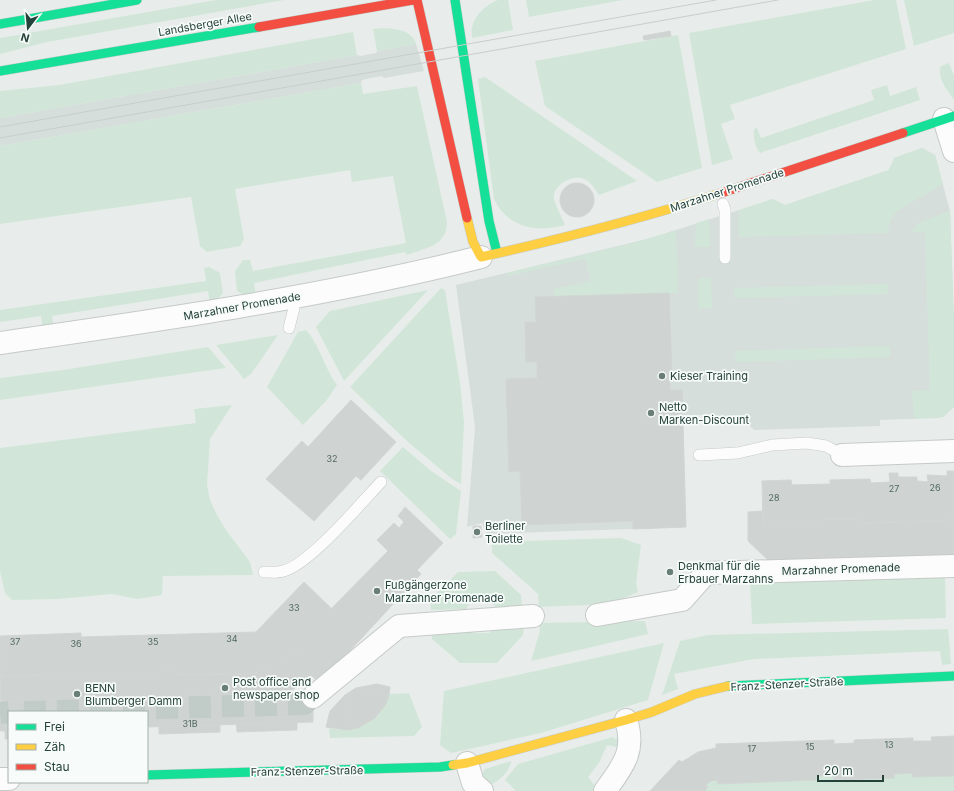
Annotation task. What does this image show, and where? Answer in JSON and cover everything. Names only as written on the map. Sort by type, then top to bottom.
[{"type":"street","points":[[0,24],[137,0]]},
{"type":"street","name":"Landsberger Allee","points":[[0,70],[413,0]]},
{"type":"street","points":[[417,0],[473,242],[489,255]]},
{"type":"street","points":[[455,0],[489,220],[489,255]]},
{"type":"street","points":[[949,117],[954,152]]},
{"type":"street","name":"Marzahner Promenade","points":[[0,343],[182,317],[291,298],[402,276],[550,241],[680,206],[949,117]]},
{"type":"street","points":[[842,455],[954,451]]},
{"type":"street","name":"Marzahner Promenade","points":[[597,615],[682,600],[706,573],[954,566]]},
{"type":"street","points":[[313,697],[399,626],[533,616]]},
{"type":"street","name":"Franz-Stenzer-Straße","points":[[148,775],[405,769],[467,763],[626,720],[652,712],[695,694],[729,686],[954,676]]},
{"type":"street","points":[[606,791],[626,763],[631,736],[626,720]]},
{"type":"street","points":[[467,763],[473,783],[482,791]]},
{"type":"lane","points":[[723,204],[725,210],[725,258]]},
{"type":"lane","points":[[288,328],[294,308],[291,298]]},
{"type":"lane","points":[[699,455],[738,453],[772,445],[807,443],[826,446],[842,455]]},
{"type":"lane","points":[[264,572],[283,571],[299,563],[325,542],[381,482]]},
{"type":"shaded area","points":[[416,44],[424,71],[384,78],[382,76],[362,80],[361,83],[0,146],[0,118],[357,55],[360,56],[376,53],[377,51]]},
{"type":"shaded area","points":[[922,148],[935,155],[950,211],[954,321],[954,407],[943,417],[880,420],[880,426],[754,430],[747,423],[715,420],[714,415],[683,415],[686,527],[486,534],[482,523],[467,527],[475,427],[456,285],[651,238],[773,199],[785,205],[889,170],[894,158]]},
{"type":"green space","points":[[216,0],[284,0],[47,42],[0,54],[0,38]]},
{"type":"green space","points":[[498,0],[508,0],[513,30],[472,38],[473,25],[478,14],[487,6]]},
{"type":"green space","points":[[526,0],[623,0],[529,17]]},
{"type":"green space","points":[[874,0],[896,0],[906,49],[730,105],[735,119],[721,124],[733,159],[712,165],[689,33]]},
{"type":"green space","points":[[904,0],[954,0],[954,33],[914,46]]},
{"type":"green space","points":[[385,28],[405,32],[414,39],[416,44],[377,51],[373,29]]},
{"type":"green space","points":[[353,32],[357,55],[0,118],[0,91],[59,85]]},
{"type":"green space","points":[[678,35],[702,168],[657,182],[545,106],[535,61]]},
{"type":"green space","points":[[949,63],[954,76],[954,100],[943,84],[940,75],[941,66]]},
{"type":"green space","points":[[485,77],[637,181],[599,195],[592,184],[586,180],[576,178],[565,181],[557,189],[554,194],[554,199],[565,225],[533,228],[515,222],[500,209],[494,199],[478,79]]},
{"type":"green space","points":[[361,83],[363,94],[417,86],[447,222],[446,230],[443,236],[434,245],[428,248],[407,255],[405,252],[254,283],[256,295],[248,297],[237,291],[235,271],[243,260],[250,260],[253,271],[406,243],[393,176],[352,182],[350,170],[235,189],[244,239],[240,246],[207,252],[200,246],[191,197],[0,224],[0,146]]},
{"type":"green space","points":[[887,85],[890,96],[916,87],[920,100],[760,153],[757,148],[754,139],[754,129],[757,128],[761,138],[874,100],[871,90]]},
{"type":"green space","points":[[922,148],[935,155],[943,184],[897,211],[891,219],[887,233],[739,237],[739,210],[773,199],[785,205],[889,170],[894,158]]},
{"type":"green space","points":[[950,211],[954,321],[954,407],[943,417],[914,419],[912,391],[930,390],[925,232],[911,232],[918,223]]},
{"type":"green space","points":[[709,219],[710,247],[695,247],[696,223]]},
{"type":"green space","points":[[676,230],[678,293],[554,296],[554,289],[591,281],[585,259],[508,276],[507,273],[637,242]]},
{"type":"green space","points":[[209,267],[220,273],[223,293],[215,302],[210,304],[208,291],[52,316],[54,328],[43,330],[41,316],[0,322],[0,310],[206,281],[204,268]]},
{"type":"green space","points":[[699,278],[711,278],[712,308],[699,309]]},
{"type":"green space","points":[[888,284],[888,294],[735,298],[734,288]]},
{"type":"green space","points":[[441,288],[445,290],[460,383],[464,422],[461,484],[452,479],[408,442],[350,387]]},
{"type":"green space","points":[[428,290],[344,381],[316,327],[330,311]]},
{"type":"green space","points":[[306,330],[315,343],[337,385],[326,401],[303,425],[267,387],[298,332]]},
{"type":"green space","points":[[278,335],[251,374],[244,379],[216,345]]},
{"type":"green space","points":[[890,346],[890,357],[736,362],[735,351]]},
{"type":"green space","points":[[208,347],[226,368],[0,400],[0,378],[63,370]]},
{"type":"green space","points":[[232,405],[210,439],[207,485],[210,500],[216,513],[226,530],[250,562],[253,575],[163,576],[162,595],[137,599],[112,594],[58,599],[12,600],[5,593],[0,571],[0,448],[196,423],[194,409]]},
{"type":"green space","points":[[403,447],[431,471],[461,491],[456,534],[450,539],[380,471]]},
{"type":"green space","points":[[621,538],[641,545],[636,583],[638,592],[611,604],[539,607],[538,594],[492,553],[492,542]]},
{"type":"green space","points":[[495,571],[521,595],[522,607],[497,608],[488,600],[472,600],[466,609],[431,610],[430,600],[458,572]]},
{"type":"green space","points":[[945,576],[946,618],[752,624],[750,581]]},
{"type":"green space","points":[[645,621],[648,634],[531,661],[540,631],[539,623]]},
{"type":"green space","points":[[524,624],[523,635],[497,663],[460,663],[432,639],[431,627],[467,626],[473,633],[489,633],[497,625]]},
{"type":"green space","points":[[948,629],[951,664],[942,665],[940,651],[754,659],[674,674],[678,689],[662,695],[680,641],[708,635]]},
{"type":"green space","points":[[664,643],[648,700],[541,733],[451,753],[440,745],[444,691]]},
{"type":"green space","points":[[409,693],[422,727],[414,736],[330,738],[329,728],[349,729],[366,724],[379,712],[385,704],[389,694]]},
{"type":"green space","points":[[613,737],[614,739],[622,737],[622,748],[607,745],[599,763],[588,777],[599,791],[516,791],[505,780],[518,764]]},
{"type":"green space","points":[[511,761],[509,769],[499,780],[495,783],[487,785],[481,776],[485,769]]},
{"type":"green space","points":[[912,773],[913,777],[954,776],[954,791],[705,791],[708,788],[706,785],[711,781],[717,780],[718,784],[815,780],[816,776],[834,776],[835,780],[894,778],[894,774]]},
{"type":"building","points":[[670,31],[671,36],[644,40],[643,36]]},
{"type":"building","points":[[574,183],[580,183],[584,184],[591,190],[594,200],[593,207],[587,214],[580,217],[574,217],[570,216],[563,210],[560,203],[560,197],[561,193],[567,186]]},
{"type":"building","points":[[669,293],[672,375],[670,376],[670,390],[682,390],[686,527],[633,529],[633,521],[522,525],[520,471],[509,472],[506,379],[537,378],[537,362],[526,362],[525,322],[536,322],[535,297]]},
{"type":"building","points":[[351,400],[396,442],[361,480],[356,476],[314,521],[266,479],[302,441],[308,447]]},
{"type":"building","points":[[947,471],[954,471],[954,520],[861,523],[860,519],[823,520],[822,524],[763,526],[762,481],[791,480],[792,485],[830,484],[830,480],[870,479],[871,483],[890,482],[889,473],[898,473],[898,477],[917,477],[917,481],[928,482],[927,475],[947,476]]},
{"type":"building","name":"Fußgängerzone Marzahner Promenade","points":[[405,507],[443,543],[417,570],[421,574],[320,683],[312,676],[288,693],[259,699],[236,700],[236,697],[221,697],[221,701],[158,702],[158,699],[142,699],[142,702],[80,704],[80,701],[64,702],[65,705],[1,707],[0,676],[42,675],[43,679],[159,675],[158,672],[177,671],[177,675],[257,673],[257,669],[276,664],[291,653],[294,656],[335,612],[332,608],[388,551],[377,540],[394,523],[399,528],[404,522],[398,516]]},
{"type":"building","points":[[763,511],[763,526],[822,524],[823,520],[860,519],[861,523],[954,520],[954,557],[770,562],[748,541],[748,512]]},
{"type":"building","name":"Berliner Toilette","points":[[473,526],[481,526],[482,537],[473,538]]},
{"type":"building","points":[[304,582],[335,612],[294,656],[291,653],[276,664],[257,669],[257,673],[177,675],[177,671],[158,672],[159,675],[43,679],[42,675],[0,676],[0,636],[81,633],[81,637],[256,632]]},
{"type":"building","points":[[377,684],[390,687],[389,694],[345,695],[356,688]]},
{"type":"building","points":[[313,692],[313,722],[148,727],[148,711],[8,711],[8,731],[0,731],[0,702]]},
{"type":"building","points":[[389,694],[386,704],[375,718],[358,728],[347,730],[345,695]]},
{"type":"building","points":[[345,695],[347,730],[326,727],[330,711]]},
{"type":"building","points":[[297,717],[297,730],[237,732],[236,719]]},
{"type":"building","points":[[220,720],[220,732],[159,734],[159,722]]},
{"type":"building","points":[[5,726],[8,726],[8,739],[5,739]]},
{"type":"building","points":[[954,736],[954,776],[913,777],[912,773],[894,774],[894,778],[834,780],[834,776],[816,776],[816,780],[718,784],[717,780],[711,781],[706,785],[708,787],[705,791],[650,791],[679,760],[682,762],[698,752],[716,748],[716,744],[834,740],[834,744],[854,743],[854,740],[913,738],[913,741],[932,741],[931,737]]},
{"type":"tunnel","points":[[59,711],[304,704],[313,697]]},
{"type":"tunnel","points":[[0,713],[8,712]]},
{"type":"tram line","points":[[0,127],[716,0]]},
{"type":"tram line","points":[[0,138],[778,0]]},
{"type":"traffic: fast","points":[[0,24],[137,0]]},
{"type":"traffic: fast","points":[[455,0],[489,221],[497,253]]},
{"type":"traffic: fast","points":[[0,71],[259,27]]},
{"type":"traffic: fast","points":[[903,133],[954,116]]},
{"type":"traffic: fast","points":[[728,686],[954,676]]},
{"type":"traffic: fast","points":[[148,775],[440,767],[453,765]]},
{"type":"traffic: slow","points":[[467,218],[473,242],[481,257],[600,228],[718,194]]},
{"type":"traffic: slow","points":[[453,765],[467,763],[626,720],[652,712],[695,694],[728,686]]},
{"type":"traffic: jam","points":[[259,27],[413,0]]},
{"type":"traffic: jam","points":[[417,0],[467,218]]},
{"type":"traffic: jam","points":[[718,194],[903,133]]},
{"type":"place","name":"Kieser Training","points":[[662,376]]},
{"type":"place","name":"Netto Marken-Discount","points":[[651,413]]},
{"type":"place","name":"Berliner Toilette","points":[[477,532]]},
{"type":"place","name":"Denkmal für die Erbauer Marzahns","points":[[670,572]]},
{"type":"place","name":"Fußgängerzone Marzahner Promenade","points":[[377,591]]},
{"type":"place","name":"Post office and newspaper shop","points":[[225,688]]},
{"type":"place","name":"BENN Blumberger Damm","points":[[77,694]]}]
